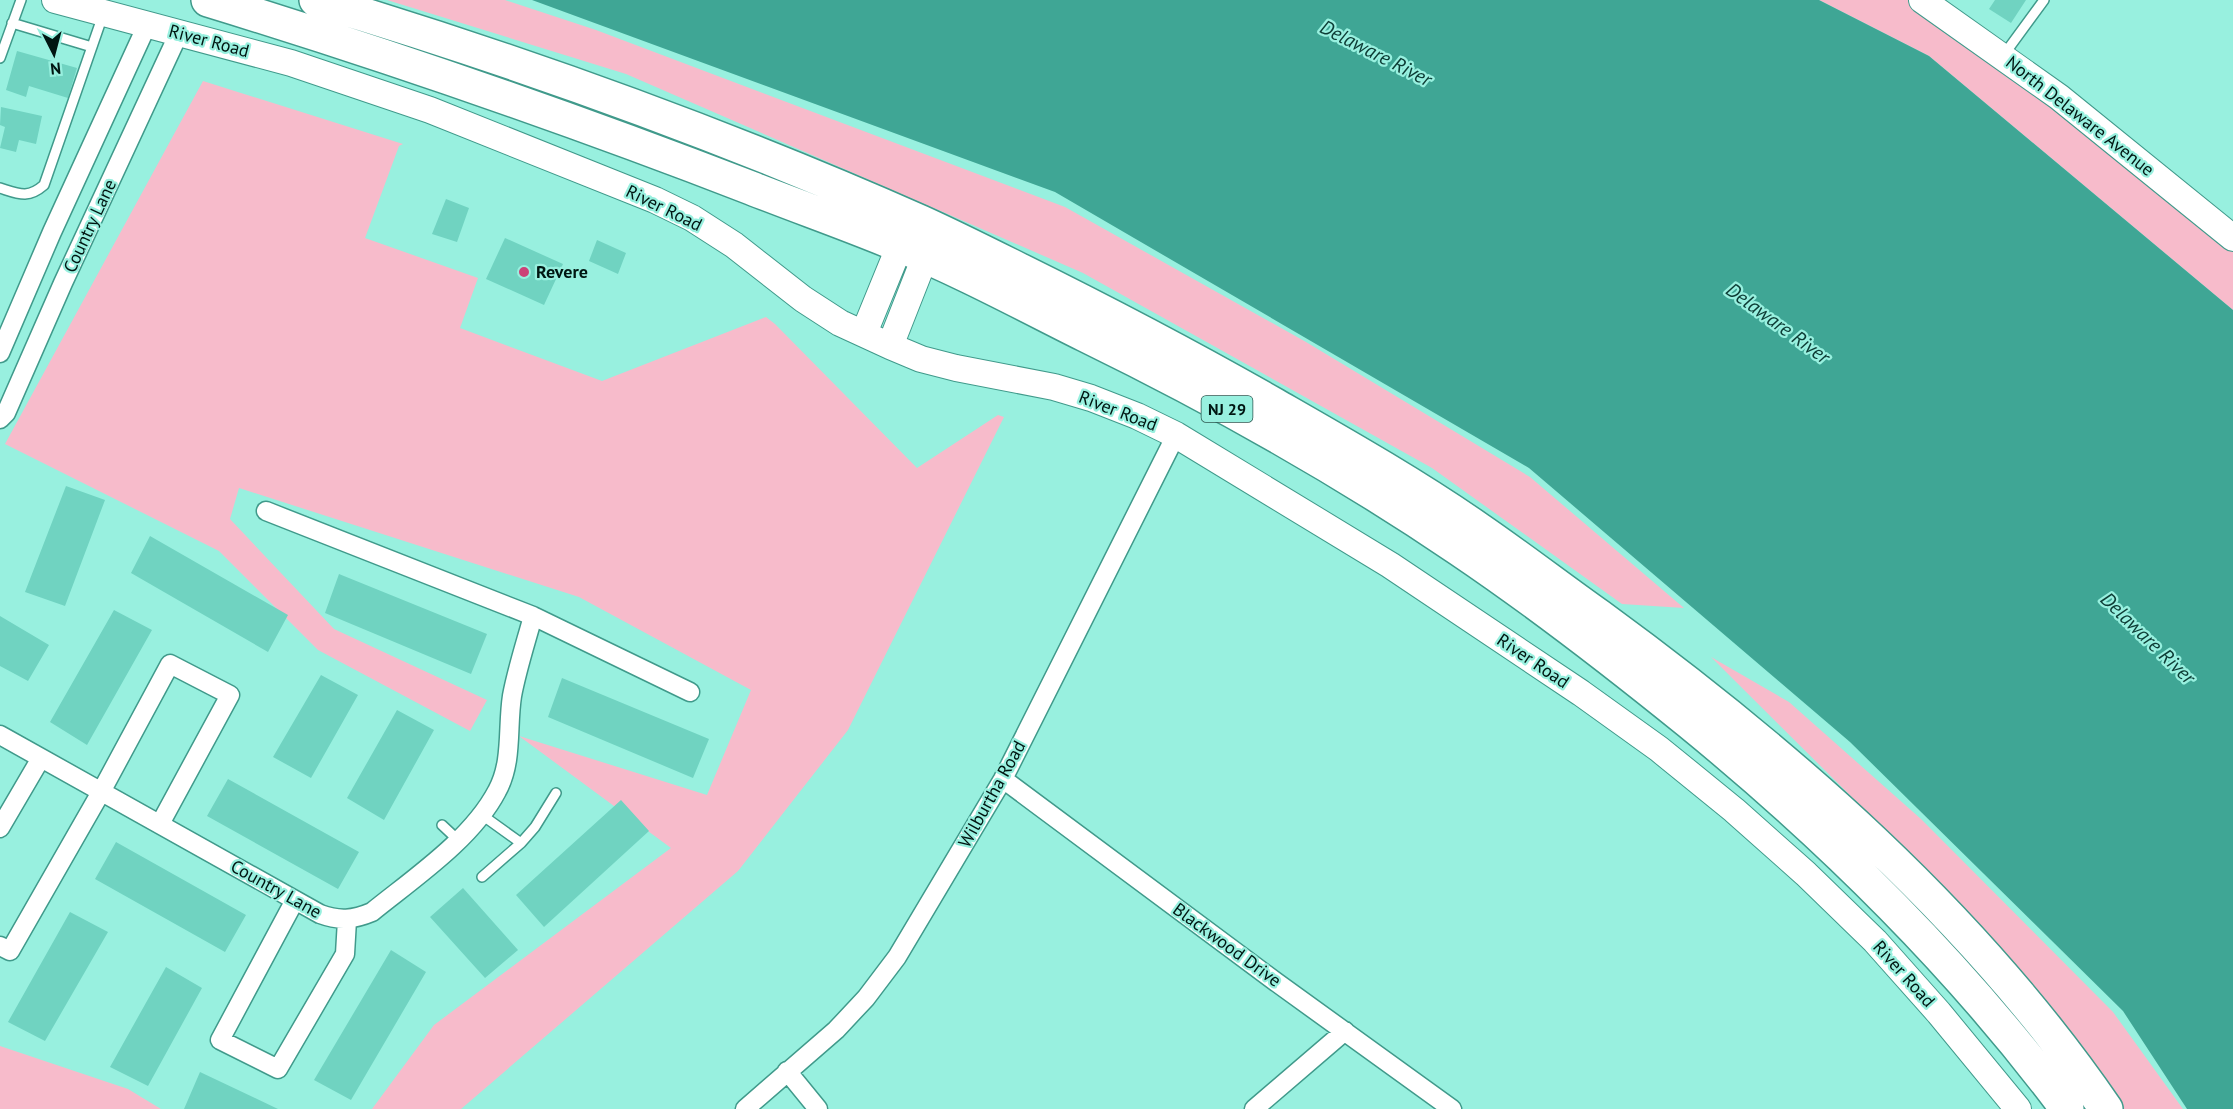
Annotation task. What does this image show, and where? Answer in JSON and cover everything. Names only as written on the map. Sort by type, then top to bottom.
[{"type":"highway","name":"River Road","points":[[208,0],[402,61],[527,104],[912,251],[1140,362],[1355,483],[1460,549],[1602,653],[1724,750],[1875,887],[1977,996],[2036,1067],[2067,1109]]},
{"type":"highway","name":"NJ 29","points":[[316,0],[429,34],[584,87],[737,145],[925,224],[1089,304],[1221,374],[1350,448],[1476,527],[1636,643],[1727,712],[1785,761],[1917,884],[1981,952],[2041,1023],[2106,1109]]},
{"type":"street","name":"River Road","points":[[55,0],[291,63],[430,110],[655,200],[692,218],[734,245],[803,299],[840,323],[890,346],[921,359],[956,368],[1054,387],[1137,416],[1176,435],[1389,565],[1581,693],[1693,776],[1806,874],[1875,941],[1939,1013],[2018,1109]]},
{"type":"street","name":"North Delaware Avenue","points":[[1922,0],[2077,111],[2233,238]]},
{"type":"street","name":"Country Lane","points":[[0,353],[52,232],[147,25]]},
{"type":"street","name":"Country Lane","points":[[0,418],[6,413],[63,283],[179,33]]},
{"type":"street","points":[[864,333],[912,251],[925,224]]},
{"type":"street","points":[[890,346],[912,251]]},
{"type":"street","name":"Wilburtha Road","points":[[745,1109],[836,1029],[866,998],[891,966],[1003,779],[1176,435]]},
{"type":"street","points":[[266,511],[533,616],[690,692]]},
{"type":"street","name":"Country Lane","points":[[0,735],[320,914],[333,919],[357,918],[372,912],[458,840],[482,815],[498,790],[505,769],[513,694],[533,616]]},
{"type":"street","points":[[0,946],[10,951],[101,792],[170,664],[230,695],[160,824]]},
{"type":"street","points":[[0,828],[41,758]]},
{"type":"street","name":"Blackwood Drive","points":[[1003,779],[1452,1109]]},
{"type":"street","points":[[296,900],[220,1040],[278,1069],[345,954],[347,920]]},
{"type":"street","points":[[1254,1109],[1346,1031]]},
{"type":"street","points":[[787,1071],[818,1109]]},
{"type":"lane","points":[[0,57],[21,0]]},
{"type":"lane","points":[[2002,57],[2044,0]]},
{"type":"lane","points":[[0,188],[19,195],[34,194],[44,185],[104,13]]},
{"type":"lane","points":[[12,23],[92,47]]},
{"type":"lane","points":[[482,877],[521,843],[556,793]]},
{"type":"lane","points":[[482,815],[521,843]]},
{"type":"lane","points":[[442,825],[458,840]]},
{"type":"shaded area","points":[[387,0],[505,0],[596,30],[1065,207],[1306,342],[1530,477],[1684,608],[1622,604],[1432,468],[1083,273],[626,74]]},
{"type":"shaded area","points":[[1819,0],[1922,0],[2233,238],[2233,310],[1929,56]]},
{"type":"shaded area","points":[[203,81],[403,144],[399,146],[365,238],[478,278],[460,328],[602,381],[766,317],[917,468],[998,415],[1004,417],[848,730],[738,871],[461,1109],[372,1109],[434,1025],[671,848],[519,736],[707,795],[751,690],[579,597],[239,488],[230,519],[334,629],[487,700],[470,731],[318,650],[219,551],[5,444]]},
{"type":"shaded area","points":[[1711,657],[1789,702],[1921,819],[2113,1012],[2183,1109],[2122,1109],[2075,1039],[1903,848]]},
{"type":"shaded area","points":[[0,1046],[128,1089],[161,1109],[0,1109]]},
{"type":"water","name":"Delaware River","points":[[532,0],[1819,0],[1929,56],[2233,310],[2233,1109],[2187,1109],[2123,1011],[1850,742],[1529,468],[1055,192]]},
{"type":"building","points":[[1995,0],[2026,0],[2011,23],[1989,9]]},
{"type":"building","points":[[17,51],[77,68],[68,98],[29,86],[26,97],[6,90]]},
{"type":"building","points":[[1,107],[42,116],[36,144],[19,140],[16,152],[0,148],[5,127],[0,125]]},
{"type":"building","points":[[446,199],[469,208],[457,242],[432,234]]},
{"type":"building","name":"Revere","points":[[505,238],[563,264],[544,305],[486,279]]},
{"type":"building","points":[[597,240],[626,253],[618,274],[589,261]]},
{"type":"building","points":[[66,486],[105,500],[65,606],[25,592]]},
{"type":"building","points":[[150,536],[288,615],[268,652],[131,573]]},
{"type":"building","points":[[339,574],[487,634],[471,674],[325,613]]},
{"type":"building","points":[[114,610],[152,630],[87,745],[50,722]]},
{"type":"building","points":[[0,616],[49,645],[28,681],[0,666]]},
{"type":"building","points":[[321,675],[358,695],[311,778],[273,757]]},
{"type":"building","points":[[562,678],[709,739],[693,778],[548,717]]},
{"type":"building","points":[[397,710],[434,730],[384,820],[347,798]]},
{"type":"building","points":[[228,779],[359,852],[338,889],[207,816]]},
{"type":"building","points":[[621,800],[649,831],[544,927],[516,895]]},
{"type":"building","points":[[116,842],[246,915],[225,952],[95,879]]},
{"type":"building","points":[[463,888],[518,950],[485,978],[430,917]]},
{"type":"building","points":[[70,912],[108,932],[45,1041],[8,1022]]},
{"type":"building","points":[[391,950],[426,972],[351,1100],[314,1080]]},
{"type":"building","points":[[166,967],[202,988],[148,1086],[110,1067]]},
{"type":"building","points":[[200,1072],[278,1109],[184,1109]]},
{"type":"place","name":"Revere","points":[[524,272]]}]
